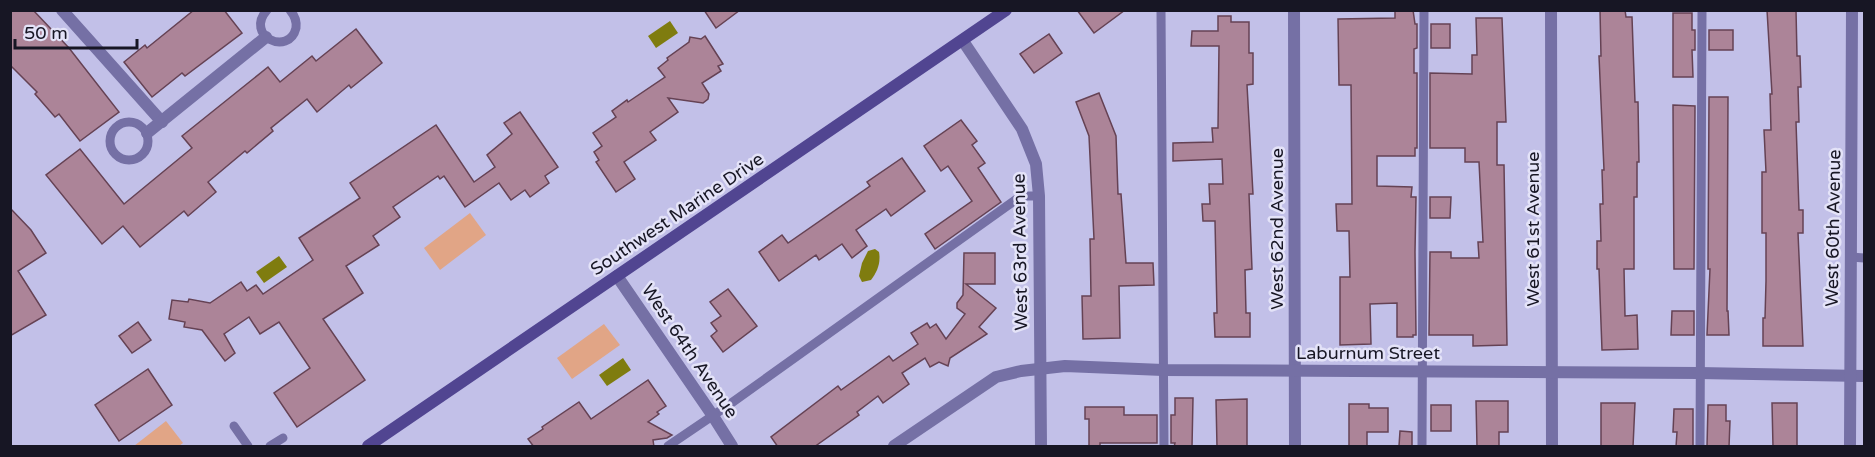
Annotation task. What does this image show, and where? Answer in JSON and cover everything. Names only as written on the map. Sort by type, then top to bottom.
[{"type":"main road","name":"Southwest Marine Drive","points":[[368,447],[1006,10]]},
{"type":"street","points":[[62,10],[162,122]]},
{"type":"street","name":"West 62nd Avenue","points":[[1294,10],[1295,447]]},
{"type":"street","name":"West 61st Avenue","points":[[1551,10],[1552,447]]},
{"type":"street","name":"West 60th Avenue","points":[[1850,447],[1851,257],[1859,133],[1852,10]]},
{"type":"street","points":[[147,132],[266,37]]},
{"type":"street","name":"West 63rd Avenue","points":[[963,41],[1022,129],[1036,164],[1039,196],[1041,447]]},
{"type":"street","name":"West 64th Avenue","points":[[617,276],[714,416],[732,447]]},
{"type":"street","name":"Laburnum Street","points":[[894,447],[996,377],[1021,371],[1065,366],[1864,376]]},
{"type":"lane","points":[[267,10],[260,27],[271,41],[283,42],[292,36],[296,24],[296,18],[290,10]]},
{"type":"lane","points":[[1161,10],[1164,447]]},
{"type":"lane","points":[[1422,447],[1424,10]]},
{"type":"lane","points":[[1700,447],[1702,10]]},
{"type":"lane","points":[[133,121],[139,123],[147,132],[148,146],[141,156],[129,160],[117,156],[112,151],[111,132],[120,123],[133,121]]},
{"type":"lane","points":[[668,447],[1021,196],[1039,196]]},
{"type":"lane","points":[[1851,257],[1864,258]]},
{"type":"lane","points":[[234,426],[248,447]]},
{"type":"lane","points":[[270,447],[283,438]]},
{"type":"shaded area","points":[[670,21],[678,33],[656,48],[648,36]]},
{"type":"shaded area","points":[[470,213],[486,235],[440,270],[424,248]]},
{"type":"shaded area","points":[[875,249],[879,252],[877,271],[871,280],[862,282],[859,276],[862,263],[868,251]]},
{"type":"shaded area","points":[[279,256],[287,267],[264,283],[256,272]]},
{"type":"shaded area","points":[[604,324],[620,345],[572,379],[557,358]]},
{"type":"shaded area","points":[[623,358],[631,370],[607,386],[599,375]]},
{"type":"shaded area","points":[[166,421],[183,443],[179,446],[134,446]]},
{"type":"building","points":[[10,10],[33,10],[69,48],[119,112],[80,141],[59,114],[55,117],[35,94],[37,92],[10,65]]},
{"type":"building","points":[[194,10],[224,10],[242,33],[185,76],[182,73],[152,97],[124,62],[145,45],[147,48]]},
{"type":"building","points":[[704,10],[740,10],[716,28]]},
{"type":"building","points":[[1077,10],[1125,10],[1094,33]]},
{"type":"building","points":[[1395,10],[1413,10],[1415,24],[1417,24],[1414,73],[1417,73],[1417,148],[1415,148],[1415,156],[1377,156],[1377,186],[1412,187],[1411,197],[1416,197],[1416,335],[1397,337],[1397,303],[1370,304],[1371,344],[1340,345],[1340,277],[1350,277],[1349,231],[1337,231],[1336,204],[1352,204],[1351,85],[1339,85],[1338,19],[1395,18]]},
{"type":"building","points":[[1600,10],[1625,10],[1626,17],[1632,17],[1635,102],[1638,102],[1639,162],[1637,162],[1637,197],[1634,197],[1634,269],[1624,269],[1625,316],[1637,315],[1638,349],[1602,350],[1599,269],[1597,269],[1597,241],[1601,241],[1600,204],[1603,204],[1602,170],[1604,170],[1599,56],[1601,56]]},
{"type":"building","points":[[1767,10],[1796,10],[1797,56],[1800,56],[1801,87],[1798,87],[1799,122],[1796,122],[1799,210],[1803,210],[1803,233],[1798,233],[1803,346],[1763,346],[1766,233],[1762,233],[1762,172],[1766,172],[1764,130],[1771,130],[1770,94],[1772,94]]},
{"type":"building","points":[[1673,13],[1692,13],[1692,30],[1695,30],[1695,50],[1692,50],[1693,77],[1673,77]]},
{"type":"building","points":[[1218,16],[1231,16],[1231,22],[1249,22],[1249,53],[1253,53],[1253,84],[1247,85],[1253,194],[1249,194],[1252,269],[1245,270],[1246,313],[1250,313],[1250,337],[1215,337],[1214,313],[1217,313],[1215,221],[1203,221],[1202,204],[1210,204],[1209,184],[1223,184],[1222,159],[1173,161],[1173,143],[1213,142],[1212,128],[1218,128],[1219,46],[1191,46],[1192,31],[1218,31]]},
{"type":"building","points":[[1476,18],[1502,18],[1506,122],[1497,122],[1497,165],[1504,165],[1507,345],[1473,346],[1473,335],[1429,335],[1430,252],[1451,252],[1451,258],[1479,258],[1478,242],[1483,242],[1479,162],[1465,162],[1465,148],[1430,148],[1430,73],[1472,74],[1472,55],[1477,55]]},
{"type":"building","points":[[1431,24],[1450,24],[1450,48],[1431,48]]},
{"type":"building","points":[[356,29],[382,63],[351,88],[349,85],[317,112],[307,99],[271,128],[273,131],[247,153],[245,151],[208,182],[216,192],[188,216],[184,211],[140,247],[123,226],[102,244],[46,175],[80,149],[124,204],[192,148],[182,136],[268,67],[280,82],[312,56],[316,61]]},
{"type":"building","points":[[1709,30],[1733,30],[1733,50],[1709,50]]},
{"type":"building","points":[[1049,34],[1062,53],[1034,73],[1020,54]]},
{"type":"building","points":[[705,36],[723,64],[718,66],[721,71],[702,83],[709,94],[708,99],[703,103],[668,98],[678,112],[650,132],[656,140],[624,162],[635,179],[616,192],[596,162],[599,160],[594,152],[602,146],[593,133],[616,117],[612,111],[665,77],[658,68],[668,60],[667,58],[689,42],[690,37],[701,39]]},
{"type":"building","points":[[1099,93],[1116,136],[1118,194],[1121,194],[1126,263],[1153,263],[1154,285],[1119,286],[1120,338],[1083,339],[1082,296],[1091,296],[1090,239],[1094,239],[1089,136],[1076,102]]},
{"type":"building","points":[[1709,97],[1728,97],[1727,311],[1729,335],[1707,335],[1710,269],[1708,269]]},
{"type":"building","points":[[1673,105],[1695,106],[1694,269],[1674,269]]},
{"type":"building","points":[[520,112],[558,167],[545,176],[549,183],[530,197],[525,190],[511,200],[499,183],[465,207],[444,176],[440,179],[438,176],[393,207],[400,217],[373,236],[379,245],[346,266],[363,293],[323,319],[365,380],[297,427],[274,393],[310,368],[279,322],[260,334],[249,317],[224,334],[235,353],[225,361],[202,330],[184,327],[185,322],[169,319],[172,300],[188,302],[189,299],[210,303],[241,282],[247,291],[256,285],[263,294],[313,260],[299,238],[360,198],[350,183],[436,125],[474,182],[495,167],[487,155],[512,134],[504,123]]},
{"type":"building","points":[[961,120],[977,141],[972,145],[985,163],[978,168],[1001,202],[935,249],[925,234],[972,201],[948,166],[941,171],[924,146]]},
{"type":"building","points":[[902,158],[925,191],[891,216],[886,209],[856,230],[867,246],[852,258],[842,244],[819,260],[816,255],[779,281],[759,252],[782,235],[788,243],[870,186],[867,182]]},
{"type":"building","points":[[1430,197],[1451,197],[1450,218],[1430,218]]},
{"type":"building","points":[[10,208],[31,230],[46,253],[18,271],[46,315],[10,336]]},
{"type":"building","points":[[964,253],[995,253],[995,284],[966,284],[996,308],[979,327],[987,334],[950,358],[948,366],[939,362],[930,367],[925,358],[902,373],[909,384],[883,403],[878,396],[857,412],[859,415],[814,447],[778,447],[771,437],[838,386],[841,390],[889,356],[893,361],[918,344],[911,333],[927,323],[930,328],[936,324],[946,339],[965,314],[957,308],[957,303],[963,295]]},
{"type":"building","points":[[728,289],[757,326],[723,352],[711,336],[717,331],[711,323],[721,316],[710,302]]},
{"type":"building","points":[[1672,311],[1694,311],[1694,335],[1671,335]]},
{"type":"building","points":[[138,322],[151,340],[132,353],[119,336]]},
{"type":"building","points":[[148,369],[172,405],[119,441],[95,405]]},
{"type":"building","points":[[648,380],[666,406],[648,422],[672,435],[653,440],[654,447],[534,447],[528,439],[579,402],[591,419]]},
{"type":"building","points":[[1175,398],[1193,398],[1192,447],[1174,447],[1175,443],[1171,443],[1171,415],[1175,415]]},
{"type":"building","points":[[1247,399],[1247,447],[1217,447],[1216,400]]},
{"type":"building","points":[[1476,401],[1508,401],[1508,432],[1499,432],[1499,447],[1477,447]]},
{"type":"building","points":[[1601,403],[1635,403],[1633,447],[1601,447]]},
{"type":"building","points":[[1772,403],[1797,403],[1797,447],[1773,447]]},
{"type":"building","points":[[1349,404],[1369,404],[1369,408],[1388,408],[1388,432],[1367,432],[1367,447],[1349,447]]},
{"type":"building","points":[[1431,405],[1451,405],[1451,431],[1431,431]]},
{"type":"building","points":[[1708,405],[1726,405],[1726,421],[1730,421],[1729,447],[1707,447]]},
{"type":"building","points":[[1085,407],[1124,407],[1124,415],[1157,415],[1157,443],[1100,443],[1100,447],[1089,447],[1089,419],[1085,419]]},
{"type":"building","points":[[1674,409],[1693,409],[1693,447],[1676,447],[1677,432],[1673,432]]},
{"type":"building","points":[[1400,431],[1412,432],[1412,446],[1399,446]]}]
